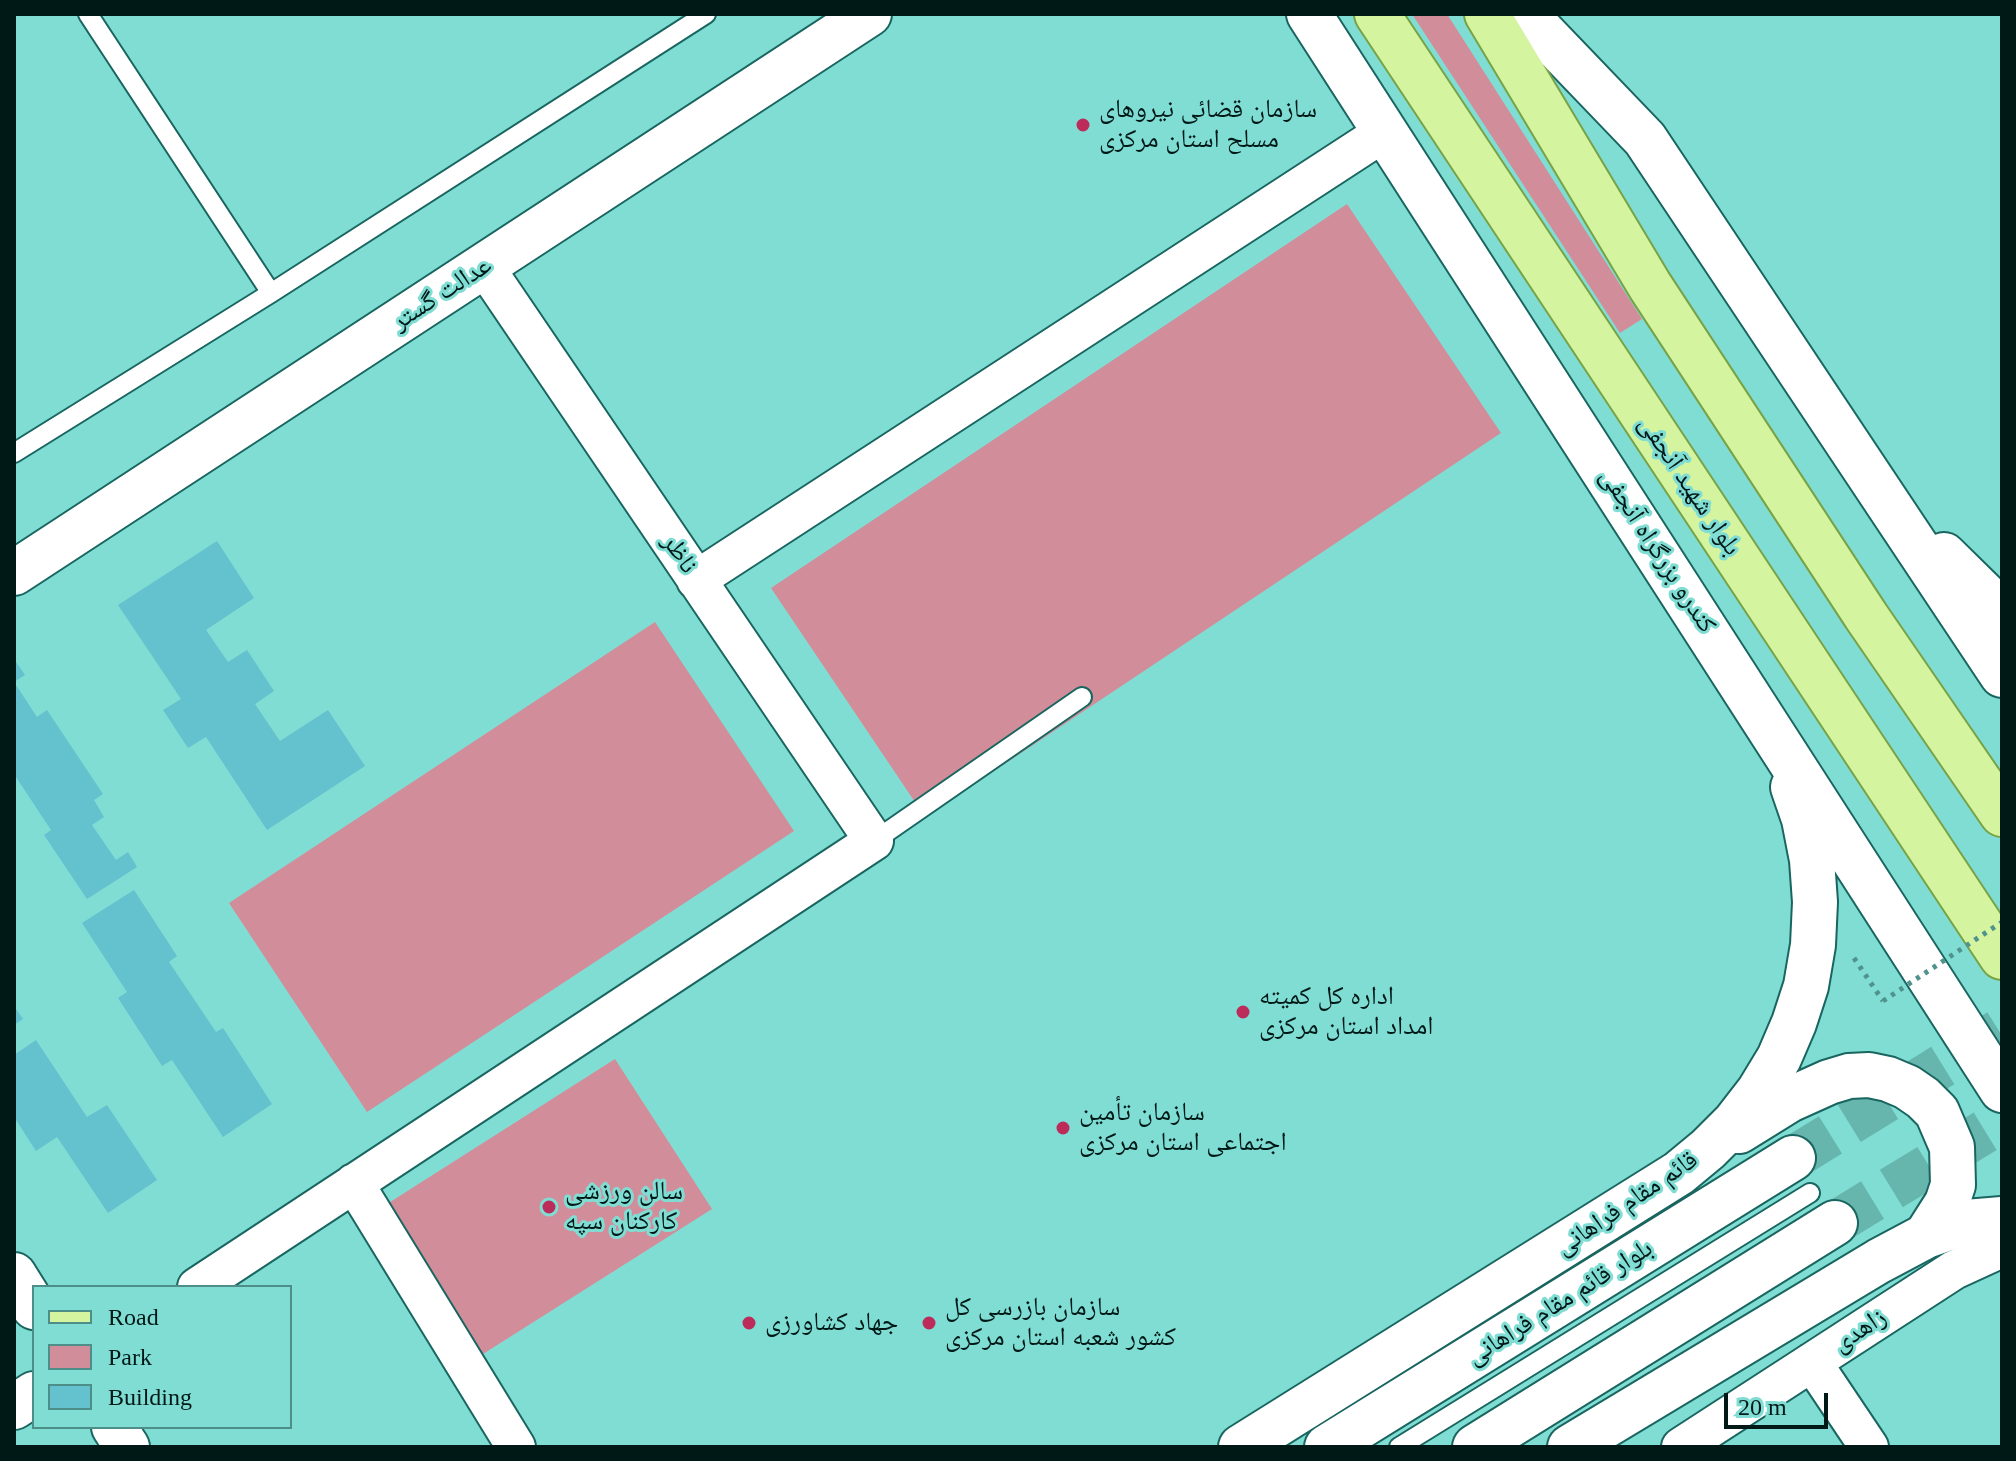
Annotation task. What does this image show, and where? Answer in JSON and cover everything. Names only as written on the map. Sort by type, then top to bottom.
[{"type":"main road","name":"بلوار شهید آنجفی","points":[[1377,14],[2002,957]]},
{"type":"main road","points":[[1487,14],[1650,286],[1866,616],[2002,814]]},
{"type":"street","name":"عدالت گستر","points":[[14,573],[869,14]]},
{"type":"street","name":"کندرو بزرگراه آنجفی","points":[[1309,14],[2002,1090]]},
{"type":"street","points":[[1525,14],[1645,139],[2002,675]]},
{"type":"street","points":[[696,580],[1386,131]]},
{"type":"street","name":"ناظر","points":[[484,266],[874,841]]},
{"type":"street","points":[[1879,491],[2002,612]]},
{"type":"street","name":"قائم مقام فراهانی","points":[[1241,1447],[1679,1173],[1735,1122],[1759,1091],[1779,1058],[1806,986],[1813,945],[1815,902],[1812,860],[1804,819],[1773,732]]},
{"type":"street","points":[[200,1285],[874,841]]},
{"type":"street","points":[[1708,1149],[1789,1100],[1829,1082],[1849,1076],[1869,1075],[1888,1079],[1907,1087],[1937,1112],[1952,1147],[1953,1185],[1947,1203],[1926,1236]]},
{"type":"street","points":[[354,1183],[516,1447]]},
{"type":"street","points":[[1475,1447],[1813,1191]]},
{"type":"street","name":"بلوار قائم مقام فراهانی","points":[[1327,1447],[1813,1191]]},
{"type":"street","points":[[1570,1447],[1879,1261],[1926,1236],[1966,1222],[2002,1219]]},
{"type":"street","name":"زاهدی","points":[[1681,1447],[1954,1270],[2002,1248]]},
{"type":"street","points":[[14,1275],[32,1304]]},
{"type":"street","points":[[1812,1362],[1869,1447]]},
{"type":"street","points":[[14,1407],[32,1395]]},
{"type":"street","points":[[115,1429],[127,1447]]},
{"type":"lane","points":[[88,14],[271,293]]},
{"type":"lane","points":[[14,453],[271,293],[706,14]]},
{"type":"lane","points":[[874,841],[1082,697]]},
{"type":"lane","points":[[1399,1447],[1813,1191]]},
{"type":"path","points":[[1854,958],[1883,1001],[2002,922]]},
{"type":"green space","points":[[1412,14],[1447,14],[1642,319],[1620,333]]},
{"type":"green space","points":[[1347,204],[1501,433],[925,817],[771,588]]},
{"type":"green space","points":[[655,622],[794,831],[367,1112],[229,903]]},
{"type":"green space","name":"سالن ورزشی کارکنان سپه","points":[[615,1059],[712,1209],[483,1354],[387,1204]]},
{"type":"building","points":[[217,541],[254,598],[206,630],[228,662],[247,650],[274,691],[255,704],[280,741],[328,710],[365,766],[267,830],[206,737],[188,748],[163,710],[181,699],[118,605]]},
{"type":"building","points":[[14,659],[25,675],[14,682]]},
{"type":"building","points":[[14,682],[37,717],[47,710],[103,794],[94,800],[104,817],[92,825],[116,860],[128,852],[137,867],[87,899],[44,835],[51,830],[14,774]]},
{"type":"building","points":[[134,890],[177,956],[169,962],[216,1032],[223,1028],[272,1104],[223,1137],[172,1060],[162,1066],[118,998],[127,992],[82,923]]},
{"type":"building","points":[[14,1006],[23,1019],[14,1025]]},
{"type":"building","points":[[36,1040],[87,1117],[107,1105],[157,1180],[108,1213],[57,1137],[36,1151],[14,1117],[14,1055]]},
{"type":"tunnel","points":[[1793,1158],[2002,1029]]},
{"type":"tunnel","points":[[1835,1223],[2002,1121]]},
{"type":"place","name":"سازمان قضائی نیروهای مسلح استان مرکزی","points":[[1083,125]]},
{"type":"place","name":"اداره کل کمیته امداد استان مرکزی","points":[[1243,1012]]},
{"type":"place","name":"سازمان تأمین اجتماعی استان مرکزی","points":[[1063,1128]]},
{"type":"place","name":"سالن ورزشی کارکنان سپه","points":[[549,1207]]},
{"type":"place","name":"جهاد کشاورزی","points":[[749,1323]]},
{"type":"place","name":"سازمان بازرسی کل کشور شعبه استان مرکزی","points":[[929,1323]]}]
